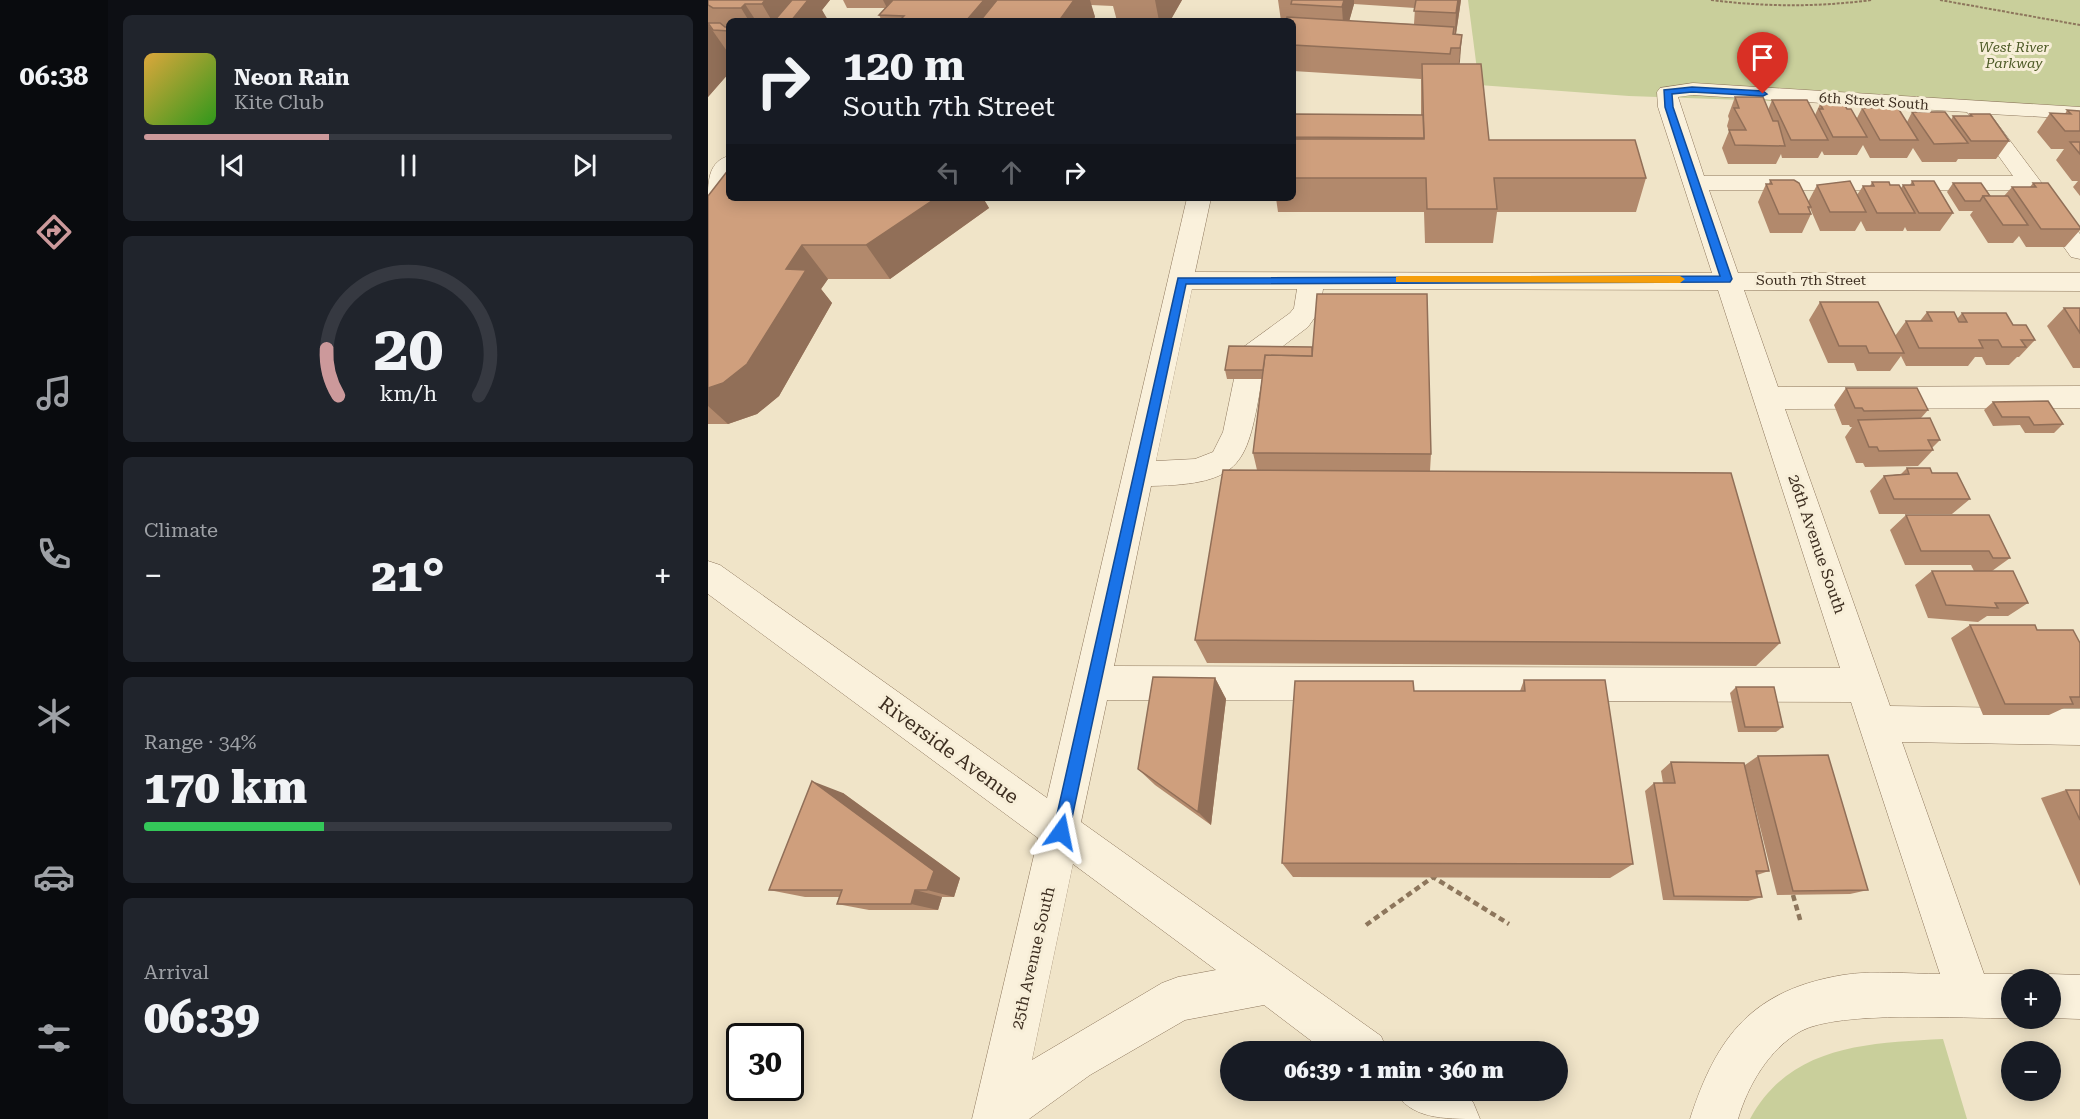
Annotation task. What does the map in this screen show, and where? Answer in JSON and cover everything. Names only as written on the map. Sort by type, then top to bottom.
[{"type":"street","name":"6th Street South","points":[[1667,92],[1692,89],[2080,113]]},
{"type":"street","name":"26th Avenue South","points":[[1667,92],[1669,107],[1694,183],[1879,724],[1990,996]]},
{"type":"street","points":[[1975,107],[2080,251]]},
{"type":"street","points":[[708,190],[726,167]]},
{"type":"street","points":[[1694,183],[2030,183]]},
{"type":"street","name":"25th Avenue South","points":[[997,1115],[1198,201]]},
{"type":"street","name":"South 7th Street","points":[[1181,280],[1727,279],[2080,282]]},
{"type":"street","points":[[1140,474],[1204,472],[1225,461],[1236,445],[1250,367],[1307,310],[1311,280]]},
{"type":"street","points":[[1767,398],[2079,399]]},
{"type":"street","name":"Riverside Avenue","points":[[708,575],[1350,1041]]},
{"type":"street","points":[[1094,683],[1866,685]]},
{"type":"street","points":[[1879,724],[2080,727]]},
{"type":"street","points":[[997,1115],[1074,1059],[1178,999],[1271,982]]},
{"type":"street","points":[[1714,1119],[1721,1096],[1748,1046],[1789,1012],[1844,997],[1990,996]]},
{"type":"street","points":[[2061,996],[2080,997]]},
{"type":"street","points":[[1432,1101],[1456,1119]]},
{"type":"path","points":[[1712,0],[1737,4],[1808,6],[1872,0]]},
{"type":"path","points":[[1736,0],[1737,4]]},
{"type":"path","points":[[1804,0],[1808,6]]},
{"type":"path","points":[[1841,0],[1846,3]]},
{"type":"path","points":[[1940,0],[2080,25]]},
{"type":"path","points":[[1366,925],[1433,877],[1509,924]]},
{"type":"path","points":[[1793,895],[1801,923]]},
{"type":"green space","name":"West River Parkway","points":[[1468,0],[2080,0],[2080,112],[1629,96],[1479,85]]},
{"type":"green space","points":[[1943,1039],[1967,1119],[1750,1119],[1767,1094],[1786,1076],[1809,1062],[1833,1053],[1860,1047]]},
{"type":"building","points":[[708,0],[765,0],[762,4],[745,4],[741,8],[713,8],[708,5]]},
{"type":"building","points":[[792,0],[808,0],[793,18],[777,18]]},
{"type":"building","points":[[893,0],[984,0],[969,18],[902,18],[904,16],[879,15]]},
{"type":"building","points":[[997,0],[1074,0],[1061,18],[982,18]]},
{"type":"building","points":[[1292,0],[1344,0],[1342,7],[1291,4]]},
{"type":"building","points":[[1416,0],[1458,0],[1456,13],[1414,11]]},
{"type":"building","points":[[1287,17],[1454,27],[1453,34],[1462,35],[1460,48],[1451,48],[1450,54],[1296,45],[1296,18]]},
{"type":"building","points":[[708,23],[720,23],[726,27],[726,31],[713,30]]},
{"type":"building","points":[[1422,64],[1481,64],[1489,140],[1635,140],[1646,178],[1494,178],[1497,209],[1427,209],[1426,178],[1296,178],[1296,139],[1424,139]]},
{"type":"building","points":[[1735,97],[1763,97],[1773,121],[1778,121],[1785,146],[1735,145],[1729,130],[1746,130],[1734,108],[1739,108]]},
{"type":"building","points":[[1772,100],[1807,100],[1828,140],[1791,140]]},
{"type":"building","points":[[1820,104],[1844,104],[1847,109],[1851,109],[1867,137],[1833,137],[1819,109],[1823,109]]},
{"type":"building","points":[[1862,108],[1898,108],[1918,140],[1880,140]]},
{"type":"building","points":[[2067,110],[2080,111],[2080,131],[2065,131],[2050,113],[2071,114]]},
{"type":"building","points":[[1912,112],[1945,112],[1968,143],[1934,144]]},
{"type":"building","points":[[1296,114],[1423,115],[1424,138],[1296,137]]},
{"type":"building","points":[[1970,114],[1990,114],[2009,141],[1971,141],[1953,116],[1972,116]]},
{"type":"building","points":[[2070,142],[2080,142],[2080,154]]},
{"type":"building","points":[[726,173],[726,201],[932,201],[866,245],[802,245],[786,269],[806,270],[747,364],[723,383],[708,388],[708,196]]},
{"type":"building","points":[[1770,180],[1794,180],[1799,183],[1811,207],[1808,207],[1811,214],[1779,214],[1766,184],[1772,184]]},
{"type":"building","points":[[1850,181],[1866,212],[1830,212],[1817,185]]},
{"type":"building","points":[[1912,181],[1934,181],[1953,213],[1919,213],[1903,185],[1914,185]]},
{"type":"building","points":[[1872,182],[1889,182],[1890,185],[1899,185],[1915,213],[1877,213],[1863,186],[1874,186]]},
{"type":"building","points":[[1953,183],[1981,183],[1990,196],[1983,196],[1980,201],[1965,201]]},
{"type":"building","points":[[2033,183],[2048,183],[2080,229],[2041,229],[2012,187],[2036,187]]},
{"type":"building","points":[[1983,196],[2008,196],[2028,225],[2003,225]]},
{"type":"building","points":[[1317,294],[1427,294],[1431,454],[1253,453],[1265,355],[1312,356]]},
{"type":"building","points":[[1820,302],[1878,302],[1904,353],[1869,353],[1866,346],[1839,346]]},
{"type":"building","points":[[2064,308],[2080,308],[2080,333]]},
{"type":"building","points":[[1927,312],[1954,312],[1959,322],[1967,322],[1962,313],[2006,313],[2013,325],[2026,325],[2035,340],[2021,340],[2026,347],[2002,347],[1998,340],[1979,340],[1983,348],[1919,348],[1906,321],[1932,321]]},
{"type":"building","points":[[1229,346],[1312,347],[1312,356],[1265,355],[1263,370],[1225,370]]},
{"type":"building","points":[[1846,388],[1917,388],[1928,410],[1864,411],[1862,408],[1855,408]]},
{"type":"building","points":[[2048,401],[2063,424],[2034,425],[2029,417],[2002,417],[1993,402]]},
{"type":"building","points":[[1930,418],[1940,440],[1928,440],[1933,450],[1879,451],[1877,447],[1869,447],[1858,420]]},
{"type":"building","points":[[1907,468],[1930,468],[1932,473],[1957,473],[1970,499],[1894,499],[1884,476],[1909,474]]},
{"type":"building","points":[[1223,470],[1731,473],[1780,643],[1195,640]]},
{"type":"building","points":[[1906,515],[1989,515],[2010,558],[1993,558],[1989,551],[1921,551]]},
{"type":"building","points":[[1932,571],[2013,571],[2028,603],[1995,603],[1998,608],[1946,605]]},
{"type":"building","points":[[1970,625],[2035,625],[2037,630],[2073,630],[2080,643],[2080,697],[2070,697],[2073,704],[2005,704]]},
{"type":"building","points":[[1153,677],[1215,678],[1198,812],[1138,769]]},
{"type":"building","points":[[1524,680],[1605,680],[1633,864],[1282,863],[1295,681],[1413,681],[1414,691],[1525,691]]},
{"type":"building","points":[[1736,687],[1774,687],[1783,727],[1745,727]]},
{"type":"building","points":[[1828,755],[1868,890],[1793,891],[1758,756]]},
{"type":"building","points":[[1671,762],[1744,763],[1769,871],[1756,871],[1762,897],[1674,896],[1654,783],[1675,783]]},
{"type":"building","points":[[812,781],[934,871],[927,890],[915,890],[911,904],[837,904],[842,890],[769,890]]},
{"type":"building","points":[[2066,790],[2080,790],[2080,820]]},
{"type":"slow traffic","points":[[1400,280],[1680,279]]},
{"type":"route","points":[[1061,832],[1181,280],[1727,279],[1669,107],[1667,92],[1692,89],[1763,94]]}]
